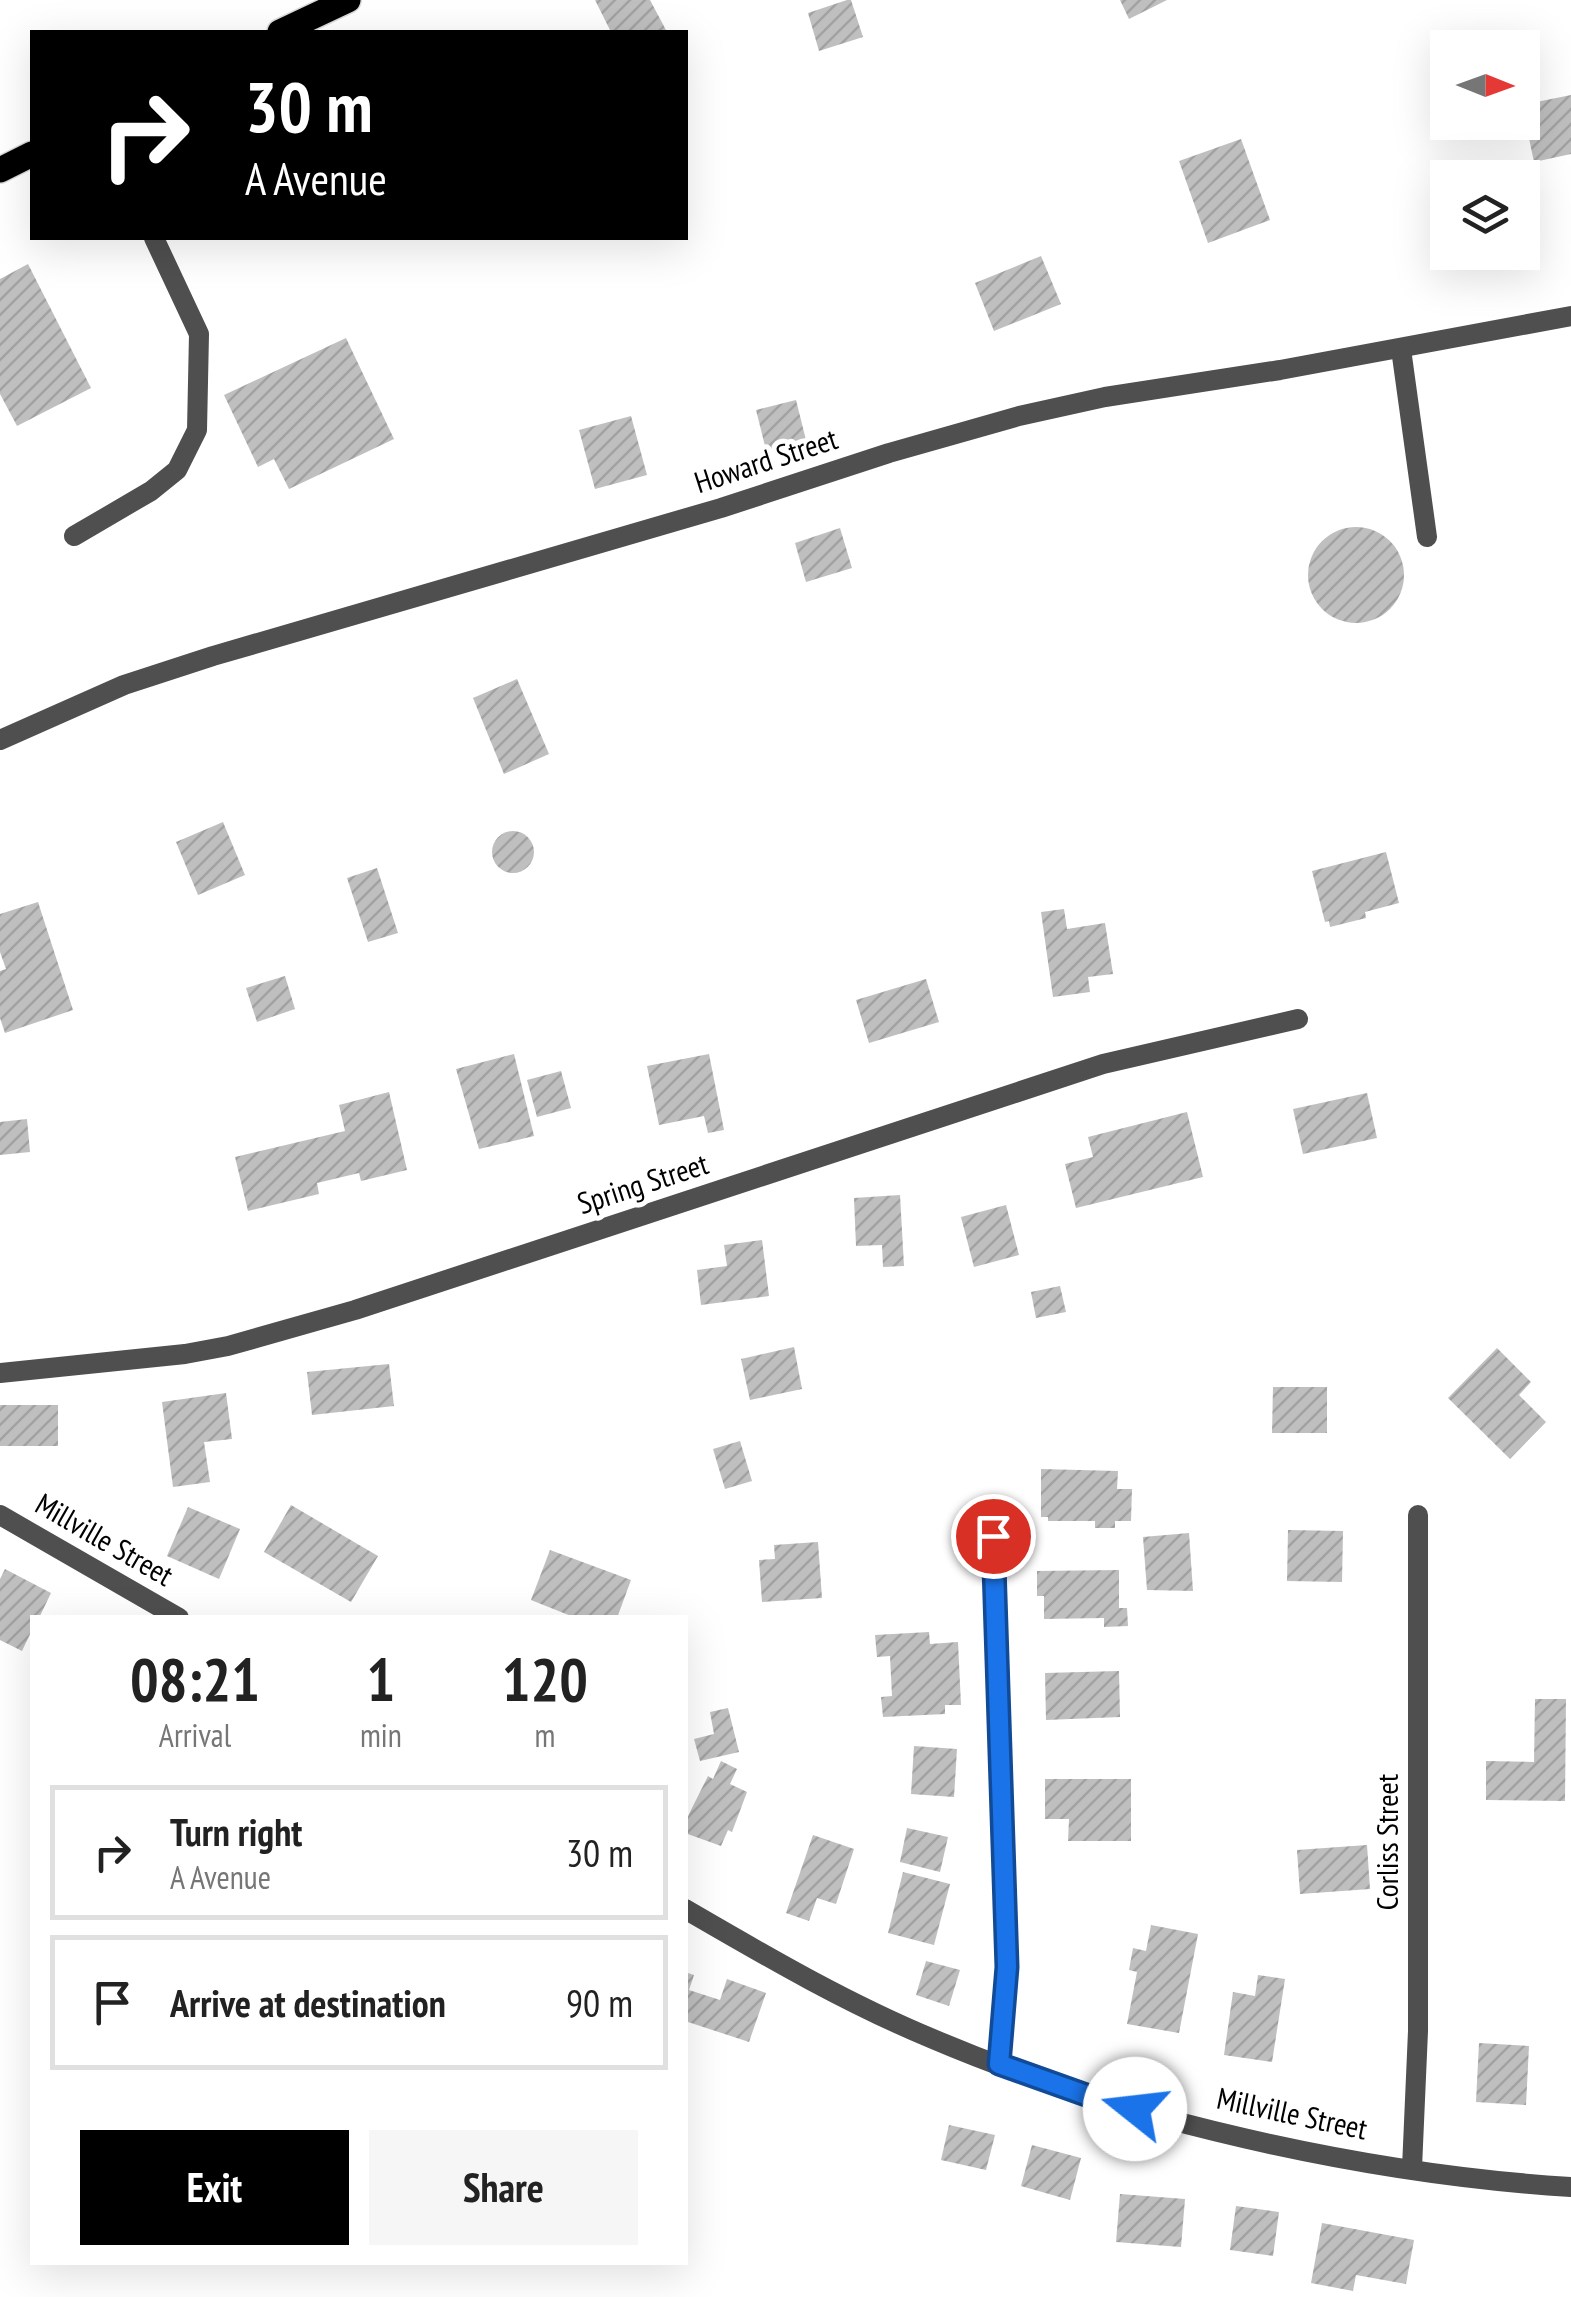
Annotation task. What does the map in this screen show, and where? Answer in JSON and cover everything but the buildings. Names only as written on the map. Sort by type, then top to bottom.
[{"type":"main road","points":[[284,30],[348,0]]},
{"type":"main road","points":[[0,170],[30,155]]},
{"type":"street","points":[[74,536],[150,491],[177,470],[197,430],[199,334],[155,240]]},
{"type":"street","name":"Howard Street","points":[[0,740],[124,685],[213,656],[721,508],[890,452],[1019,416],[1105,397],[1571,316]]},
{"type":"street","points":[[1401,348],[1427,537]]},
{"type":"street","name":"Spring Street","points":[[0,1373],[228,1346],[373,1304],[1104,1064],[1298,1019]]},
{"type":"street","name":"Millville Street","points":[[0,1515],[174,1615]]},
{"type":"street","name":"Corliss Street","points":[[1412,2168],[1418,2032],[1418,1516]]},
{"type":"street","points":[[993,1536],[1007,1967],[999,2064]]},
{"type":"street","name":"Millville Street","points":[[688,1912],[814,1984],[934,2040],[1103,2101],[1194,2124],[1412,2168],[1571,2187]]},
{"type":"route","points":[[993,1536],[1007,1967],[999,2064],[1135,2109]]}]
